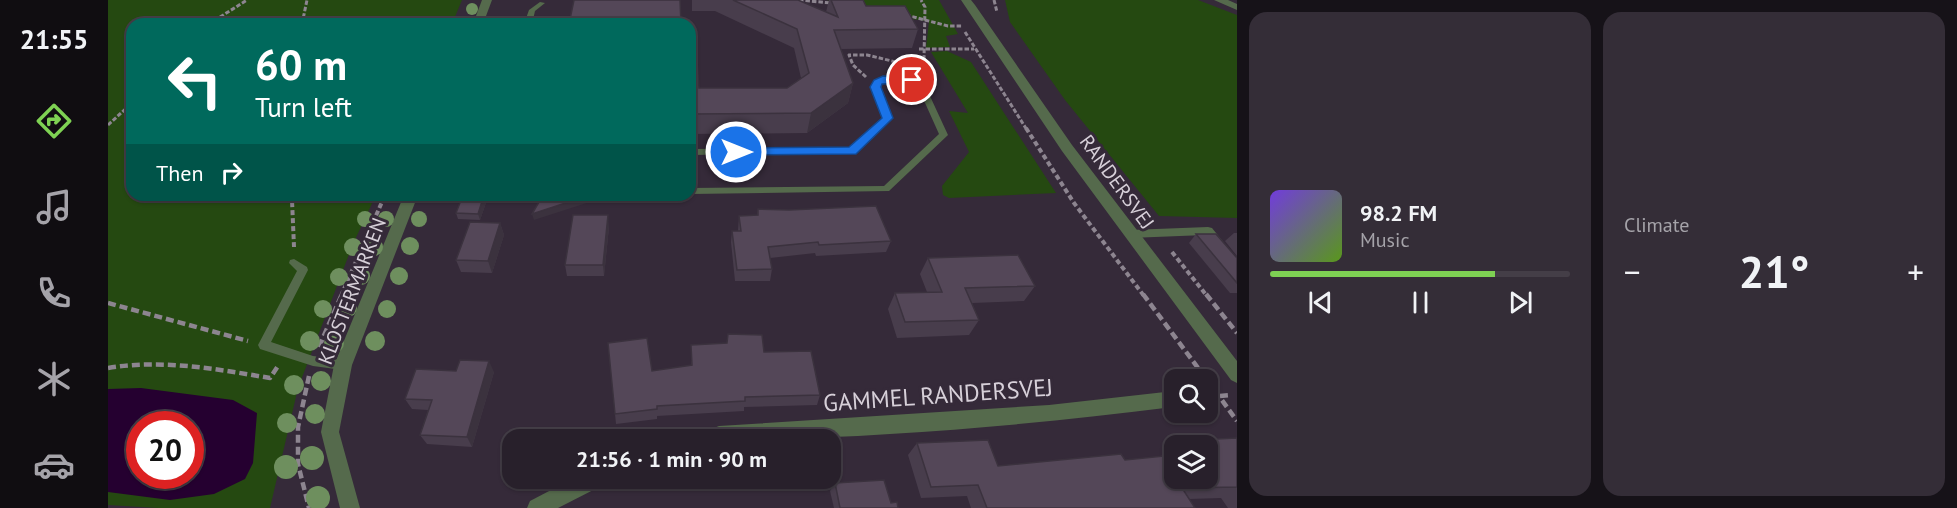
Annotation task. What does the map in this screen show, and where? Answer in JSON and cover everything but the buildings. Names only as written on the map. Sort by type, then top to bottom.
[{"type":"street","points":[[480,18],[487,0]]},
{"type":"street","points":[[1219,0],[1237,7]]},
{"type":"street","name":"RANDERSVEJ","points":[[970,2],[1014,75],[1237,375]]},
{"type":"street","name":"KLOSTERMARKEN","points":[[350,508],[330,432],[343,365],[409,201]]},
{"type":"street","name":"GAMMEL RANDERSVEJ","points":[[813,429],[1049,414],[1164,400]]},
{"type":"street","points":[[537,508],[574,489]]},
{"type":"lane","points":[[530,18],[532,10],[542,3]]},
{"type":"lane","points":[[696,152],[852,151],[888,118],[876,87],[883,79],[901,78],[920,83],[944,135],[886,189],[696,191]]},
{"type":"lane","points":[[1130,234],[1208,231],[1237,266]]},
{"type":"lane","points":[[294,263],[303,270],[264,345],[313,361],[343,365]]},
{"type":"path","points":[[218,18],[247,0]]},
{"type":"path","points":[[303,18],[307,0]]},
{"type":"path","points":[[799,0],[838,5]]},
{"type":"path","points":[[865,76],[853,65],[849,55],[867,55],[903,64],[917,64],[924,58],[925,7],[921,0]]},
{"type":"path","points":[[904,14],[948,26],[962,26]]},
{"type":"path","points":[[957,18],[974,49],[1074,202],[1199,369]]},
{"type":"path","points":[[919,49],[974,49]]},
{"type":"path","points":[[108,125],[126,108]]},
{"type":"path","points":[[292,201],[294,263]]},
{"type":"path","points":[[108,303],[264,345]]},
{"type":"path","points":[[108,368],[133,363],[204,368],[270,378],[287,353]]},
{"type":"path","points":[[1237,394],[1219,396],[1237,421]]},
{"type":"green space","points":[[108,0],[462,0],[454,18],[126,18],[126,201],[373,201],[353,244],[298,388],[270,508],[158,508],[108,505]]},
{"type":"green space","points":[[827,0],[939,0],[958,34],[946,36],[950,47],[926,48],[929,22],[913,19],[866,19]]},
{"type":"green space","points":[[1005,0],[1198,0],[1237,15],[1237,218],[1159,216],[1065,100],[1010,22]]},
{"type":"green space","points":[[947,51],[971,62],[1056,193],[949,198],[943,195],[942,186],[969,152],[949,111],[968,113],[931,52]]},
{"type":"shaded area","points":[[141,388],[233,400],[257,413],[253,463],[245,479],[214,494],[170,500],[108,492],[108,389]]},
{"type":"route","points":[[736,152],[852,151],[888,118],[876,87],[878,82],[883,79],[912,80]]}]
